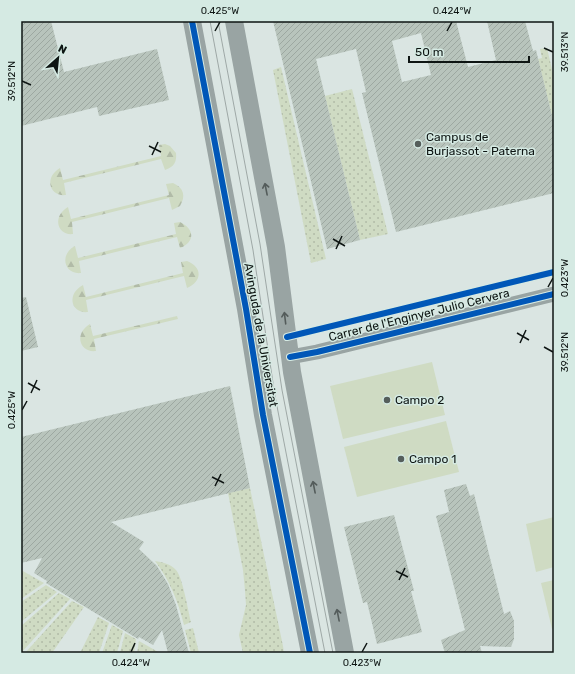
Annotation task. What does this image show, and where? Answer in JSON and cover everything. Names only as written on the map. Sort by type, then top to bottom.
[{"type":"street","name":"Avinguda de la Universitat","points":[[192,21],[247,317],[263,415],[310,653]]},
{"type":"street","name":"Avinguda de la Universitat","points":[[234,21],[276,247],[290,357],[346,653]]},
{"type":"street","name":"Carrer de l'Enginyer Julio Cervera","points":[[290,357],[554,294]]},
{"type":"green space","points":[[547,48],[554,78],[554,124],[538,59],[542,58],[540,49]]},
{"type":"green space","points":[[281,67],[326,259],[311,263],[273,70]]},
{"type":"green space","points":[[352,89],[388,234],[360,240],[325,96]]},
{"type":"green space","points":[[165,144],[170,146],[176,153],[176,156],[173,166],[165,170],[161,159],[64,183],[66,195],[60,195],[52,190],[50,181],[55,172],[60,168],[63,180],[161,156],[159,145]]},
{"type":"green space","points":[[173,183],[182,190],[183,199],[180,206],[172,210],[169,198],[72,222],[73,234],[63,232],[58,225],[60,215],[68,207],[71,219],[169,195],[166,184]]},
{"type":"green space","points":[[180,222],[191,232],[191,239],[180,248],[177,237],[79,261],[81,273],[75,273],[67,267],[65,259],[70,250],[75,246],[78,258],[176,234],[174,223]]},
{"type":"green space","points":[[187,261],[196,267],[199,274],[196,282],[187,288],[184,276],[86,300],[88,312],[82,312],[74,307],[74,293],[83,285],[86,297],[183,273],[181,262]]},
{"type":"green space","points":[[177,316],[178,319],[94,339],[96,351],[90,351],[82,346],[80,337],[85,328],[90,324],[93,336]]},
{"type":"green space","name":"Campo 2","points":[[432,362],[445,415],[343,439],[330,386]]},
{"type":"green space","name":"Campo 1","points":[[446,421],[459,472],[357,497],[344,447]]},
{"type":"green space","points":[[250,488],[284,653],[243,653],[239,635],[246,605],[245,591],[243,570],[228,493]]},
{"type":"green space","points":[[554,517],[554,567],[536,572],[526,524]]},
{"type":"green space","points":[[155,561],[172,566],[179,574],[191,622],[184,625],[173,592]]},
{"type":"green space","points":[[21,570],[44,583],[21,599]]},
{"type":"green space","points":[[554,580],[554,628],[552,629],[541,583]]},
{"type":"green space","points":[[46,585],[57,592],[21,622],[21,602]]},
{"type":"green space","points":[[59,593],[70,599],[21,653],[21,626]]},
{"type":"green space","points":[[72,601],[84,607],[52,653],[25,653]]},
{"type":"green space","points":[[98,617],[109,623],[99,653],[80,653]]},
{"type":"green space","points":[[112,625],[123,631],[117,653],[102,653]]},
{"type":"green space","points":[[193,628],[199,653],[191,653],[185,630]]},
{"type":"green space","points":[[125,633],[136,639],[134,653],[120,653]]},
{"type":"green space","points":[[139,641],[160,653],[137,653]]},
{"type":"building","points":[[21,21],[51,21],[64,72],[157,49],[169,100],[99,116],[97,107],[21,126]]},
{"type":"building","points":[[273,21],[456,21],[468,67],[496,60],[487,21],[525,21],[533,51],[536,50],[554,124],[554,193],[396,232],[362,93],[366,92],[356,49],[316,59],[360,240],[327,249]],"holes":[[[421,33],[431,75],[402,82],[392,41]]]},
{"type":"building","points":[[26,297],[38,347],[21,351],[21,298]]},
{"type":"building","points":[[230,386],[250,488],[111,522],[144,542],[139,549],[157,566],[168,584],[176,605],[189,653],[168,653],[162,630],[153,645],[139,637],[138,639],[46,583],[47,581],[34,573],[42,558],[21,563],[21,437]]},
{"type":"building","points":[[466,484],[470,496],[474,494],[504,614],[510,611],[514,621],[514,639],[511,647],[480,646],[482,653],[445,653],[441,640],[465,630],[436,516],[449,512],[444,490]]},
{"type":"building","points":[[394,515],[414,591],[411,591],[422,632],[377,644],[367,602],[363,603],[344,527]]},
{"type":"tram line","points":[[210,21],[253,250],[275,396],[325,653]]},
{"type":"tram line","points":[[218,21],[260,244],[282,390],[333,653]]},
{"type":"cycle path","points":[[192,21],[246,309],[263,415],[310,653]]},
{"type":"cycle path","points":[[287,337],[554,272]]},
{"type":"cycle path","points":[[290,357],[317,352],[554,294]]},
{"type":"place","name":"Campus de Burjassot - Paterna","points":[[418,144]]},
{"type":"place","name":"Campo 2","points":[[387,400]]},
{"type":"place","name":"Campo 1","points":[[401,459]]}]
